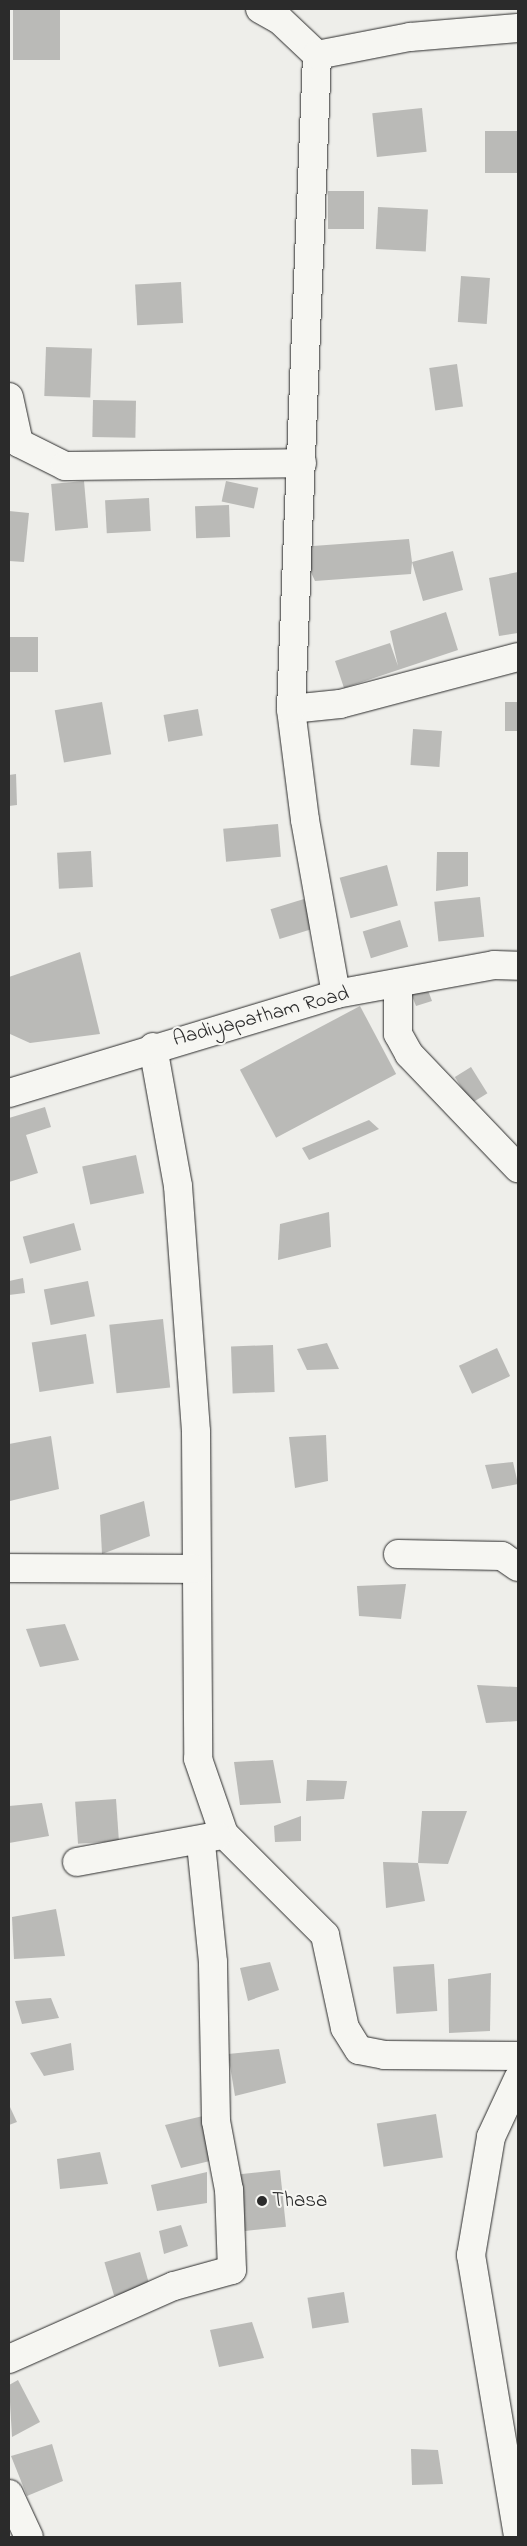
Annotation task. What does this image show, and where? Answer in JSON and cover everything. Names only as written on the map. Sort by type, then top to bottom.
[{"type":"street","points":[[260,9],[280,20],[316,56],[302,463],[291,709],[305,820],[336,994]]},
{"type":"street","points":[[316,56],[410,37],[518,28]]},
{"type":"street","points":[[9,397],[19,443],[65,466],[302,463]]},
{"type":"street","points":[[291,709],[340,704],[518,657]]},
{"type":"street","name":"Aadiyapatham Road","points":[[9,1093],[153,1047],[336,994],[494,965],[518,966]]},
{"type":"street","points":[[398,983],[398,1034],[409,1054],[518,1168]]},
{"type":"street","points":[[9,2359],[174,2286],[232,2270],[229,2190],[216,2121],[212,1838],[198,1759],[194,1569],[196,1432],[178,1186],[153,1047]]},
{"type":"street","points":[[398,1554],[502,1556],[518,1567]]},
{"type":"street","points":[[9,1568],[194,1569]]},
{"type":"street","points":[[77,1862],[212,1838]]},
{"type":"street","points":[[212,1838],[325,1935],[345,2028],[359,2050],[384,2056],[518,2056]]},
{"type":"street","points":[[518,2078],[491,2137],[471,2255],[518,2536]]},
{"type":"street","points":[[9,2494],[29,2537]]},
{"type":"building","points":[[13,9],[60,9],[60,60],[13,60]]},
{"type":"building","points":[[422,108],[427,152],[377,157],[372,113]]},
{"type":"building","points":[[485,131],[518,131],[518,173],[485,173]]},
{"type":"building","points":[[328,191],[364,191],[364,229],[328,229]]},
{"type":"building","points":[[378,207],[428,210],[426,252],[376,249]]},
{"type":"building","points":[[461,276],[490,278],[487,324],[458,322]]},
{"type":"building","points":[[181,282],[183,323],[137,325],[135,284]]},
{"type":"building","points":[[46,347],[92,349],[90,398],[44,396]]},
{"type":"building","points":[[457,364],[463,407],[435,410],[429,368]]},
{"type":"building","points":[[93,400],[136,401],[135,438],[92,437]]},
{"type":"building","points":[[84,481],[88,528],[55,531],[51,484]]},
{"type":"building","points":[[226,481],[258,488],[254,508],[222,502]]},
{"type":"building","points":[[149,498],[151,531],[107,533],[105,500]]},
{"type":"building","points":[[229,505],[230,537],[196,538],[195,506]]},
{"type":"building","points":[[9,511],[29,513],[24,562],[9,561]]},
{"type":"building","points":[[409,539],[412,562],[411,574],[315,581],[299,547]]},
{"type":"building","points":[[453,551],[463,590],[423,601],[412,562]]},
{"type":"building","points":[[518,572],[518,633],[499,636],[489,578]]},
{"type":"building","points":[[446,612],[458,650],[344,688],[335,661],[390,643],[398,666],[390,631]]},
{"type":"building","points":[[9,637],[38,637],[38,672],[9,672]]},
{"type":"building","points":[[102,702],[111,754],[64,763],[55,710]]},
{"type":"building","points":[[505,702],[518,702],[518,731],[505,731]]},
{"type":"building","points":[[198,709],[203,736],[168,742],[164,715]]},
{"type":"building","points":[[413,729],[442,731],[439,767],[410,765]]},
{"type":"building","points":[[16,774],[17,805],[9,806],[9,775]]},
{"type":"building","points":[[278,824],[281,857],[226,862],[223,829]]},
{"type":"building","points":[[91,851],[93,887],[59,889],[57,853]]},
{"type":"building","points":[[437,852],[468,852],[468,886],[436,891]]},
{"type":"building","points":[[387,865],[398,906],[351,918],[340,878]]},
{"type":"building","points":[[480,897],[484,937],[438,942],[434,902]]},
{"type":"building","points":[[304,899],[313,929],[280,939],[271,909]]},
{"type":"building","points":[[400,920],[408,947],[371,958],[363,931]]},
{"type":"building","points":[[80,952],[100,1034],[30,1043],[10,1034],[9,977]]},
{"type":"building","points":[[426,985],[432,1001],[416,1006],[409,988]]},
{"type":"building","points":[[360,1006],[396,1074],[276,1138],[240,1070]]},
{"type":"building","points":[[471,1067],[487,1093],[471,1103],[455,1077]]},
{"type":"building","points":[[45,1107],[51,1127],[26,1135],[38,1173],[9,1182],[9,1118]]},
{"type":"building","points":[[369,1120],[379,1129],[309,1160],[302,1148]]},
{"type":"building","points":[[136,1155],[144,1193],[90,1205],[82,1166]]},
{"type":"building","points":[[329,1212],[331,1247],[278,1260],[280,1224]]},
{"type":"building","points":[[74,1223],[81,1250],[30,1264],[23,1237]]},
{"type":"building","points":[[23,1278],[25,1293],[9,1295],[9,1281]]},
{"type":"building","points":[[88,1281],[95,1316],[51,1325],[44,1290]]},
{"type":"building","points":[[163,1319],[170,1388],[117,1393],[109,1325]]},
{"type":"building","points":[[86,1334],[94,1383],[39,1392],[32,1343]]},
{"type":"building","points":[[327,1343],[339,1369],[307,1370],[297,1349]]},
{"type":"building","points":[[273,1345],[275,1392],[233,1393],[231,1346]]},
{"type":"building","points":[[497,1348],[510,1376],[472,1394],[459,1366]]},
{"type":"building","points":[[326,1435],[328,1481],[295,1488],[289,1437]]},
{"type":"building","points":[[51,1436],[59,1489],[10,1501],[9,1444]]},
{"type":"building","points":[[513,1462],[518,1484],[492,1489],[485,1465]]},
{"type":"building","points":[[144,1501],[150,1536],[102,1554],[100,1515]]},
{"type":"building","points":[[406,1584],[401,1619],[359,1616],[357,1586]]},
{"type":"building","points":[[65,1624],[79,1660],[40,1667],[26,1629]]},
{"type":"building","points":[[477,1685],[517,1687],[518,1721],[486,1723]]},
{"type":"building","points":[[273,1760],[281,1803],[240,1805],[234,1762]]},
{"type":"building","points":[[307,1780],[347,1781],[344,1799],[306,1801]]},
{"type":"building","points":[[116,1799],[119,1841],[78,1844],[75,1802]]},
{"type":"building","points":[[42,1803],[49,1836],[9,1843],[9,1806]]},
{"type":"building","points":[[422,1811],[467,1811],[448,1864],[418,1863]]},
{"type":"building","points":[[301,1816],[301,1841],[275,1842],[274,1826]]},
{"type":"building","points":[[383,1862],[418,1863],[425,1901],[386,1908]]},
{"type":"building","points":[[56,1909],[65,1956],[14,1959],[12,1917]]},
{"type":"building","points":[[270,1962],[279,1990],[248,2001],[240,1968]]},
{"type":"building","points":[[434,1964],[437,2011],[396,2014],[393,1967]]},
{"type":"building","points":[[491,1973],[490,2031],[449,2033],[448,1979]]},
{"type":"building","points":[[51,1998],[59,2018],[22,2024],[15,2001]]},
{"type":"building","points":[[71,2043],[74,2070],[44,2076],[30,2053]]},
{"type":"building","points":[[279,2049],[286,2083],[235,2096],[228,2054]]},
{"type":"building","points":[[9,2105],[17,2122],[9,2125]]},
{"type":"building","points":[[436,2114],[443,2157],[384,2167],[377,2123]]},
{"type":"building","points":[[203,2116],[214,2160],[181,2168],[165,2125]]},
{"type":"building","points":[[100,2152],[108,2184],[60,2189],[57,2159]]},
{"type":"building","name":"Thasa","points":[[280,2170],[286,2227],[243,2231],[237,2174]]},
{"type":"building","points":[[207,2172],[207,2203],[157,2211],[151,2185]]},
{"type":"building","points":[[181,2225],[188,2246],[164,2254],[159,2231]]},
{"type":"building","points":[[140,2252],[150,2286],[114,2296],[104,2262]]},
{"type":"building","points":[[344,2292],[349,2323],[312,2328],[307,2298]]},
{"type":"building","points":[[252,2322],[264,2358],[219,2367],[210,2330]]},
{"type":"building","points":[[18,2380],[40,2422],[12,2437],[9,2385]]},
{"type":"building","points":[[52,2444],[63,2481],[27,2496],[11,2456]]},
{"type":"building","points":[[411,2449],[438,2450],[443,2484],[412,2485]]},
{"type":"place","name":"Thasa","points":[[262,2201]]}]
